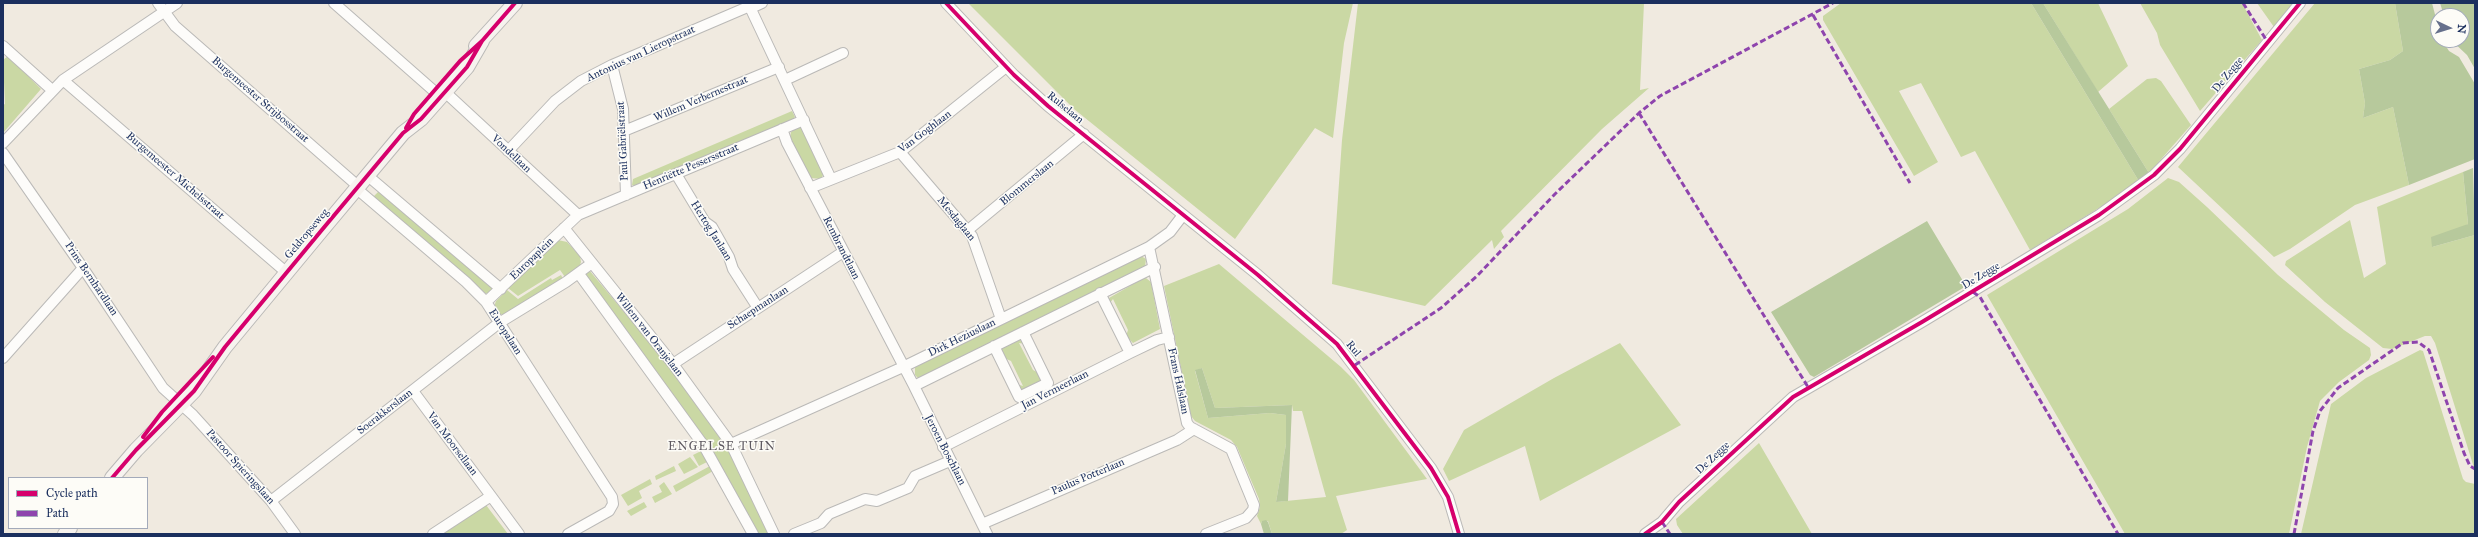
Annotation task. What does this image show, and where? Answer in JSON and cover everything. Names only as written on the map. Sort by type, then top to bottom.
[{"type":"street","points":[[3,143],[63,80],[161,7],[177,3]]},
{"type":"street","name":"Vondellaan","points":[[334,3],[508,151],[578,215]]},
{"type":"street","name":"Geldropseweg","points":[[113,477],[177,401],[194,391],[225,347],[287,272],[403,134],[421,119],[439,92],[467,67],[482,41],[515,3]]},
{"type":"street","name":"Antonius van Lieropstraat","points":[[508,151],[555,101],[582,81],[612,65],[750,6],[762,3]]},
{"type":"street","name":"Rulselaan","points":[[946,3],[1006,67],[1048,106],[1183,215]]},
{"type":"street","name":"De Zegge","points":[[1645,534],[1662,522],[1680,502],[1793,397],[1922,322],[2093,219],[2154,175],[2180,149],[2300,3]]},
{"type":"street","points":[[750,6],[831,179]]},
{"type":"street","name":"Burgemeester Strijbosstraat","points":[[161,7],[175,26],[361,184]]},
{"type":"street","points":[[3,46],[52,90]]},
{"type":"street","points":[[785,80],[843,53]]},
{"type":"street","name":"Paul Gabriëlstraat","points":[[612,65],[623,109],[626,195]]},
{"type":"street","name":"Willem Verbernestraat","points":[[624,131],[779,67]]},
{"type":"street","name":"Van Goghlaan","points":[[810,188],[900,152],[1006,67]]},
{"type":"street","name":"Burgemeester Michelsstraat","points":[[63,80],[287,272]]},
{"type":"street","name":"Henriëtte Pessersstraat","points":[[578,215],[804,120]]},
{"type":"street","name":"Rembrandtlaan","points":[[782,129],[810,188],[903,367]]},
{"type":"street","name":"Blommerslaan","points":[[968,230],[1084,134]]},
{"type":"street","name":"Mesdaglaan","points":[[900,152],[968,230],[977,245],[1001,319]]},
{"type":"street","name":"Prins Bernhardlaan","points":[[3,153],[84,268],[163,388],[177,401]]},
{"type":"street","name":"Hertog Janlaan","points":[[676,174],[705,222],[712,227],[729,257],[733,269],[758,308]]},
{"type":"street","points":[[361,184],[501,289]]},
{"type":"street","name":"Europalaan","points":[[361,184],[486,302],[612,497],[612,507],[606,513],[568,534]]},
{"type":"street","name":"Europaplein","points":[[486,302],[578,215]]},
{"type":"street","name":"Dirk Heziuslaan","points":[[731,444],[903,367],[1149,247],[1170,232],[1183,215]]},
{"type":"street","name":"Rul","points":[[1183,215],[1337,344],[1431,468],[1448,497],[1459,534]]},
{"type":"street","name":"Willem van Oranjelaan","points":[[564,228],[673,364],[731,444],[774,534]]},
{"type":"street","name":"Frans Halslaan","points":[[1149,247],[1187,423],[1194,429]]},
{"type":"street","name":"Schaepmanlaan","points":[[673,364],[843,252]]},
{"type":"street","points":[[500,323],[579,274],[592,263]]},
{"type":"street","name":"Dirk Heziuslaan","points":[[914,386],[1154,267]]},
{"type":"street","points":[[3,358],[84,268]]},
{"type":"street","name":"Willem van Oranjelaan","points":[[579,274],[714,461],[753,534]]},
{"type":"street","points":[[1100,293],[1130,353]]},
{"type":"street","name":"Soerakkerslaan","points":[[271,501],[500,323]]},
{"type":"street","name":"Dirk Heziuslaan","points":[[994,346],[1019,397],[1042,386],[1048,383],[1023,332]]},
{"type":"street","name":"Jan Vermeerlaan","points":[[943,447],[1130,353],[1158,340],[1169,337]]},
{"type":"street","name":"Jeroen Boschlaan","points":[[903,367],[914,386],[987,534]]},
{"type":"street","name":"Van Moorsellaan","points":[[413,391],[519,534]]},
{"type":"street","name":"Pastoor Spieringslaan","points":[[177,401],[193,415],[271,501],[295,534]]},
{"type":"street","points":[[1194,429],[1231,449],[1253,500],[1253,510],[1246,518],[1206,534]]},
{"type":"street","name":"Paulus Potterlaan","points":[[982,524],[1177,440],[1194,429]]},
{"type":"street","points":[[794,534],[821,522],[829,514],[865,499],[877,501],[908,488],[915,476],[950,461]]},
{"type":"street","points":[[433,534],[491,496]]},
{"type":"green space","points":[[968,3],[1353,3],[1344,43],[1333,138],[1315,128],[1235,239],[1074,109]]},
{"type":"green space","points":[[1358,3],[1644,3],[1640,90],[1649,88],[1602,129],[1501,231],[1504,237],[1494,249],[1492,240],[1425,306],[1332,284],[1342,140]]},
{"type":"green space","points":[[1841,3],[2031,3],[2140,183],[2030,250],[1975,151],[1961,157],[1921,83],[1899,91],[1938,162],[1914,176],[1823,20],[1823,16]]},
{"type":"green space","points":[[2031,3],[2043,3],[2149,173],[2140,183]]},
{"type":"green space","points":[[2043,3],[2098,3],[2128,66],[2098,92]]},
{"type":"green space","points":[[2140,3],[2242,3],[2262,40],[2200,111],[2160,45],[2157,33]]},
{"type":"green space","points":[[2257,3],[2295,3],[2274,27]]},
{"type":"green space","points":[[2315,3],[2395,3],[2403,51],[2390,60],[2359,69],[2365,103],[2363,118],[2393,107],[2409,185],[2355,205],[2290,249],[2274,257],[2178,167]]},
{"type":"green space","points":[[2395,3],[2432,3],[2433,8],[2430,8],[2430,48],[2447,48],[2449,51],[2459,57],[2475,84],[2475,159],[2409,185],[2393,107],[2363,118],[2365,103],[2359,69],[2390,60],[2403,51]]},
{"type":"green space","points":[[2440,3],[2475,3],[2475,69],[2467,55],[2460,48],[2470,48],[2470,8],[2442,8]]},
{"type":"green space","points":[[8,56],[41,89],[3,133],[3,105],[5,104],[3,60]]},
{"type":"green space","points":[[2156,78],[2161,81],[2191,125],[2149,173],[2109,109],[2147,79]]},
{"type":"green space","points":[[792,111],[795,117],[793,119],[637,186],[632,185],[633,179]]},
{"type":"green space","points":[[798,127],[801,128],[824,173],[821,179],[811,178],[790,138],[791,132]]},
{"type":"green space","points":[[2473,168],[2475,235],[2432,247],[2431,237],[2468,224],[2463,172]]},
{"type":"green space","points":[[2463,172],[2468,224],[2432,247],[2475,235],[2475,471],[2435,343],[2431,336],[2425,336],[2392,349],[2383,348],[2325,302],[2285,265],[2286,261],[2350,220],[2364,278],[2386,264],[2377,207]]},
{"type":"green space","points":[[2168,178],[2179,182],[2278,275],[2344,330],[2370,348],[2371,355],[2369,360],[2339,382],[2320,401],[2307,447],[2289,534],[2125,534],[1987,295],[2128,209]]},
{"type":"green space","points":[[380,190],[493,288],[493,290],[489,294],[485,293],[373,197]]},
{"type":"green space","points":[[1927,221],[1963,281],[1963,288],[1814,377],[1810,375],[1771,312]]},
{"type":"green space","points":[[558,240],[567,242],[580,256],[581,262],[579,268],[565,277],[560,270],[518,296],[508,288]]},
{"type":"green space","points":[[1141,256],[1146,259],[1145,267],[918,378],[915,375],[915,366]]},
{"type":"green space","points":[[1219,264],[1341,367],[1354,380],[1427,479],[1336,496],[1347,530],[1341,534],[1272,534],[1268,521],[1262,521],[1261,524],[1257,516],[1260,507],[1259,499],[1237,447],[1231,440],[1195,421],[1191,416],[1164,286]],"holes":[[[1202,368],[1215,408],[1292,405],[1293,411],[1302,411],[1326,497],[1276,502],[1286,444],[1286,415],[1270,413],[1208,418],[1195,371]]]},
{"type":"green space","points":[[589,270],[670,367],[725,443],[769,534],[757,534],[585,276],[585,273]]},
{"type":"green space","points":[[561,275],[563,279],[505,315],[499,314],[494,307],[496,301],[507,290],[518,299],[551,278],[552,280]]},
{"type":"green space","points":[[1146,278],[1151,282],[1160,329],[1133,343],[1126,336],[1128,330],[1113,299],[1110,303],[1109,298]]},
{"type":"green space","points":[[1019,339],[1026,344],[1019,343],[1033,370],[1043,375],[1041,383],[1023,391],[1016,384],[1023,386],[1011,361],[1002,357],[1001,351],[1002,348]]},
{"type":"green space","points":[[1620,343],[1681,425],[1540,501],[1525,446],[1449,481],[1443,469],[1464,430],[1554,378]]},
{"type":"green space","points":[[2420,350],[2423,351],[2463,479],[2466,482],[2475,484],[2475,534],[2301,534],[2331,404],[2366,378]]},
{"type":"green space","points":[[1202,368],[1215,408],[1292,405],[1288,501],[1276,502],[1286,444],[1286,415],[1270,413],[1208,418],[1195,370]]},
{"type":"green space","points":[[1759,443],[1812,534],[1683,534],[1677,525],[1676,519]]},
{"type":"green space","points":[[701,451],[707,462],[699,466],[693,455]]},
{"type":"green space","points":[[690,457],[698,467],[684,474],[678,464]]},
{"type":"green space","points":[[674,466],[676,471],[656,480],[655,476]]},
{"type":"green space","points":[[710,466],[713,471],[676,492],[673,486]]},
{"type":"green space","points":[[650,479],[652,484],[639,491],[642,498],[628,506],[621,495]]},
{"type":"green space","points":[[664,482],[672,494],[655,503],[652,497],[662,492],[659,486]]},
{"type":"green space","points":[[644,502],[647,507],[631,516],[627,511]]},
{"type":"green space","points":[[486,505],[508,534],[439,534]]},
{"type":"green space","points":[[1266,520],[1272,534],[1264,534],[1261,524],[1262,521]]},
{"type":"marked path","points":[[1355,365],[1441,308],[1477,276],[1555,194],[1639,113],[1660,96],[1833,3]]},
{"type":"marked path","points":[[2243,3],[2267,41]]},
{"type":"marked path","points":[[1813,15],[1910,183]]},
{"type":"marked path","points":[[1639,113],[1808,387]]},
{"type":"marked path","points":[[1973,292],[1980,297],[2118,534]]},
{"type":"marked path","points":[[2294,534],[2313,431],[2320,411],[2338,388],[2403,343],[2418,342],[2429,350],[2464,453],[2470,466],[2475,469]]},
{"type":"marked path","points":[[1662,522],[1670,534]]},
{"type":"cycle path","points":[[406,128],[414,114],[460,61],[482,41],[515,3]]},
{"type":"cycle path","points":[[946,3],[1014,75],[1048,106],[1258,275],[1337,344],[1431,468],[1448,497],[1459,534]]},
{"type":"cycle path","points":[[1645,534],[1662,522],[1679,502],[1793,397],[1922,322],[2099,215],[2154,175],[2180,149],[2300,3]]},
{"type":"cycle path","points":[[113,477],[136,450],[194,391],[225,347],[403,133],[421,119],[467,67],[482,41]]},
{"type":"cycle path","points":[[143,437],[162,412],[213,357]]},
{"type":"district","name":"ENGELSE TUIN","points":[[722,447]]}]
